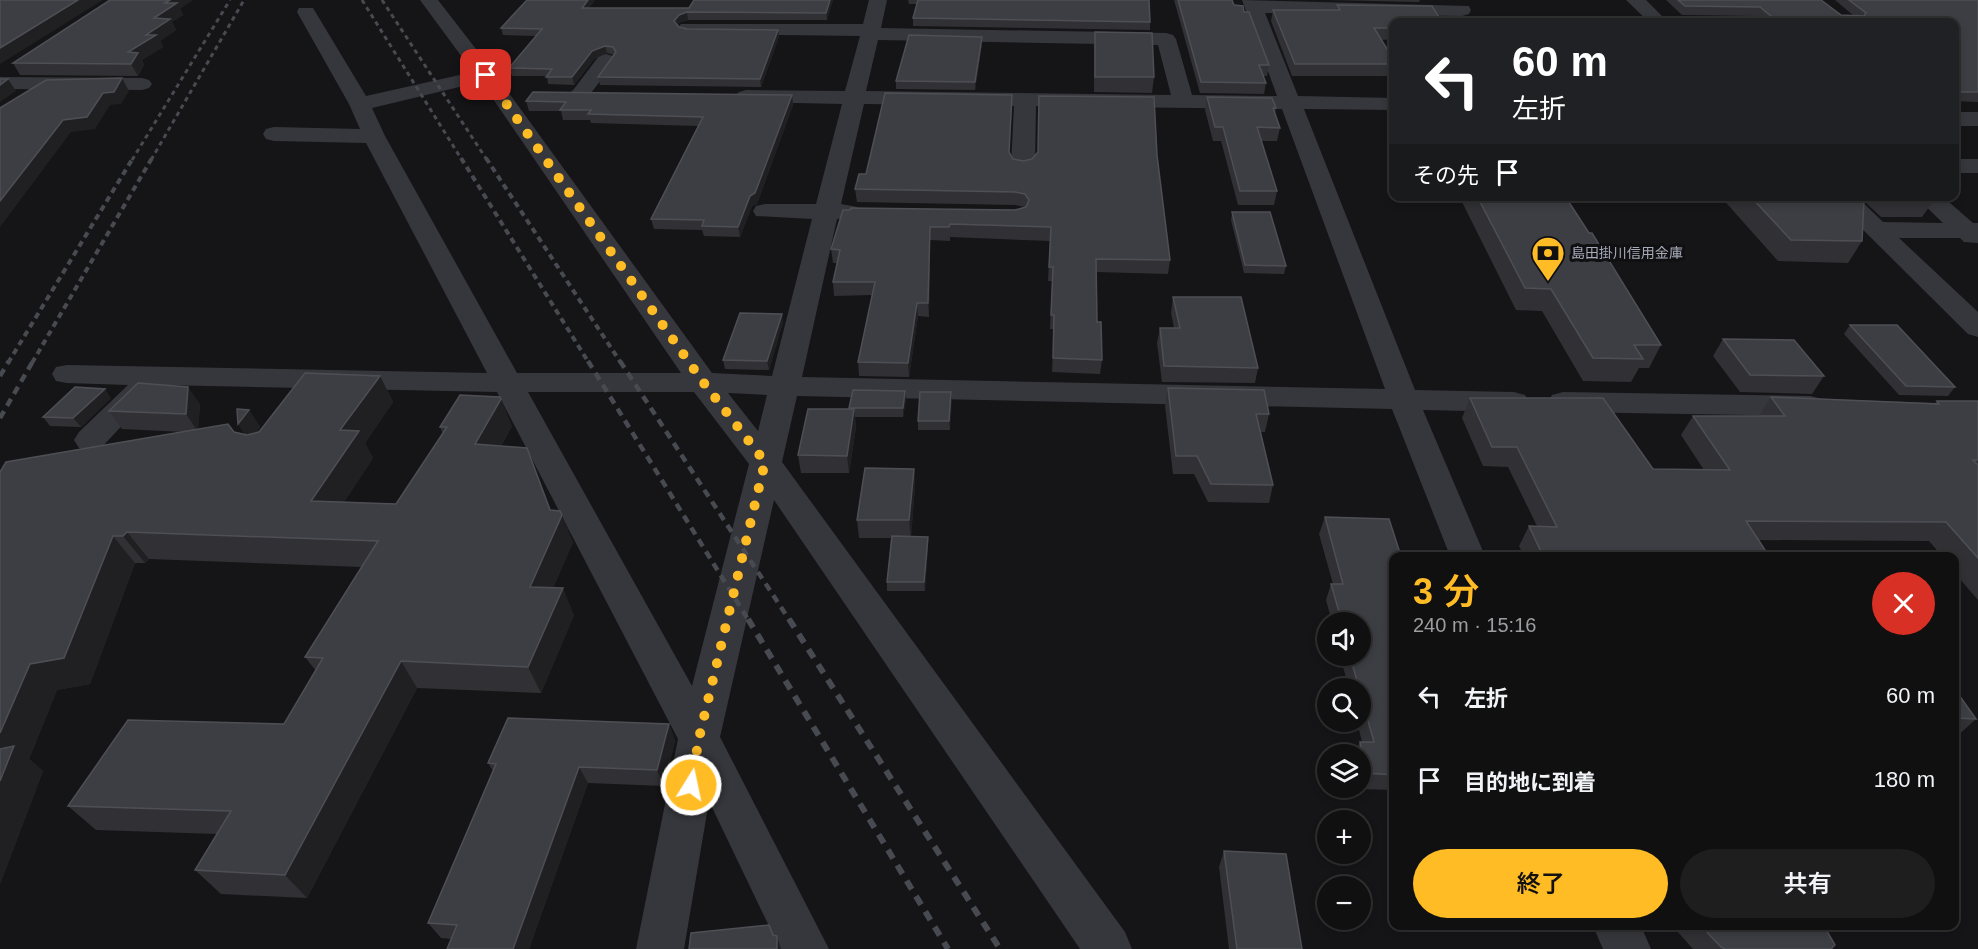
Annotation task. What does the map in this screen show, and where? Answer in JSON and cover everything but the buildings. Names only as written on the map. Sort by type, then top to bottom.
[{"type":"street","points":[[429,0],[502,87],[703,382],[765,462],[1108,949]]},
{"type":"street","points":[[660,949],[699,738],[878,0]]},
{"type":"street","points":[[1635,0],[1655,18]]},
{"type":"street","points":[[1461,10],[1253,4],[1404,400],[1465,552]]},
{"type":"street","points":[[306,12],[360,104],[374,136],[699,738],[805,949]]},
{"type":"street","points":[[688,28],[1166,39],[1183,100]]},
{"type":"street","points":[[581,93],[606,60]]},
{"type":"street","points":[[0,76],[20,63]]},
{"type":"street","points":[[0,83],[142,84]]},
{"type":"street","points":[[19,102],[48,84]]},
{"type":"street","points":[[360,104],[502,87]]},
{"type":"street","points":[[558,93],[605,94]]},
{"type":"street","points":[[724,95],[1389,104]]},
{"type":"street","points":[[1023,165],[1025,98]]},
{"type":"street","points":[[1959,119],[1978,119]]},
{"type":"street","points":[[274,135],[374,136]]},
{"type":"street","points":[[1846,201],[1978,328]]},
{"type":"street","points":[[1933,201],[1974,234]]},
{"type":"street","points":[[765,211],[875,212]]},
{"type":"street","points":[[1875,230],[1974,234]]},
{"type":"street","points":[[67,374],[509,383],[703,382],[783,386],[1404,400],[1834,407]]},
{"type":"street","points":[[90,440],[154,376]]},
{"type":"street","points":[[296,405],[315,379]]},
{"type":"street","points":[[1619,930],[1627,949]]},
{"type":"railway","points":[[132,160],[230,0]]},
{"type":"railway","points":[[151,160],[244,0]]},
{"type":"railway","points":[[362,0],[462,160]]},
{"type":"railway","points":[[382,0],[487,160]]},
{"type":"railway","points":[[8,363],[133,158]]},
{"type":"railway","points":[[32,363],[152,158]]},
{"type":"railway","points":[[461,158],[589,363]]},
{"type":"railway","points":[[486,158],[621,363]]},
{"type":"railway","points":[[0,376],[9,361]]},
{"type":"railway","points":[[0,418],[33,361]]},
{"type":"railway","points":[[588,361],[749,621]]},
{"type":"railway","points":[[620,361],[790,621]]},
{"type":"railway","points":[[748,619],[948,949]]},
{"type":"railway","points":[[789,619],[1000,949]]},
{"type":"place","name":"島田掛川信用金庫","points":[[1548,282]]},
{"type":"route","points":[[486,75],[703,382],[765,462],[699,738],[691,785]]}]
